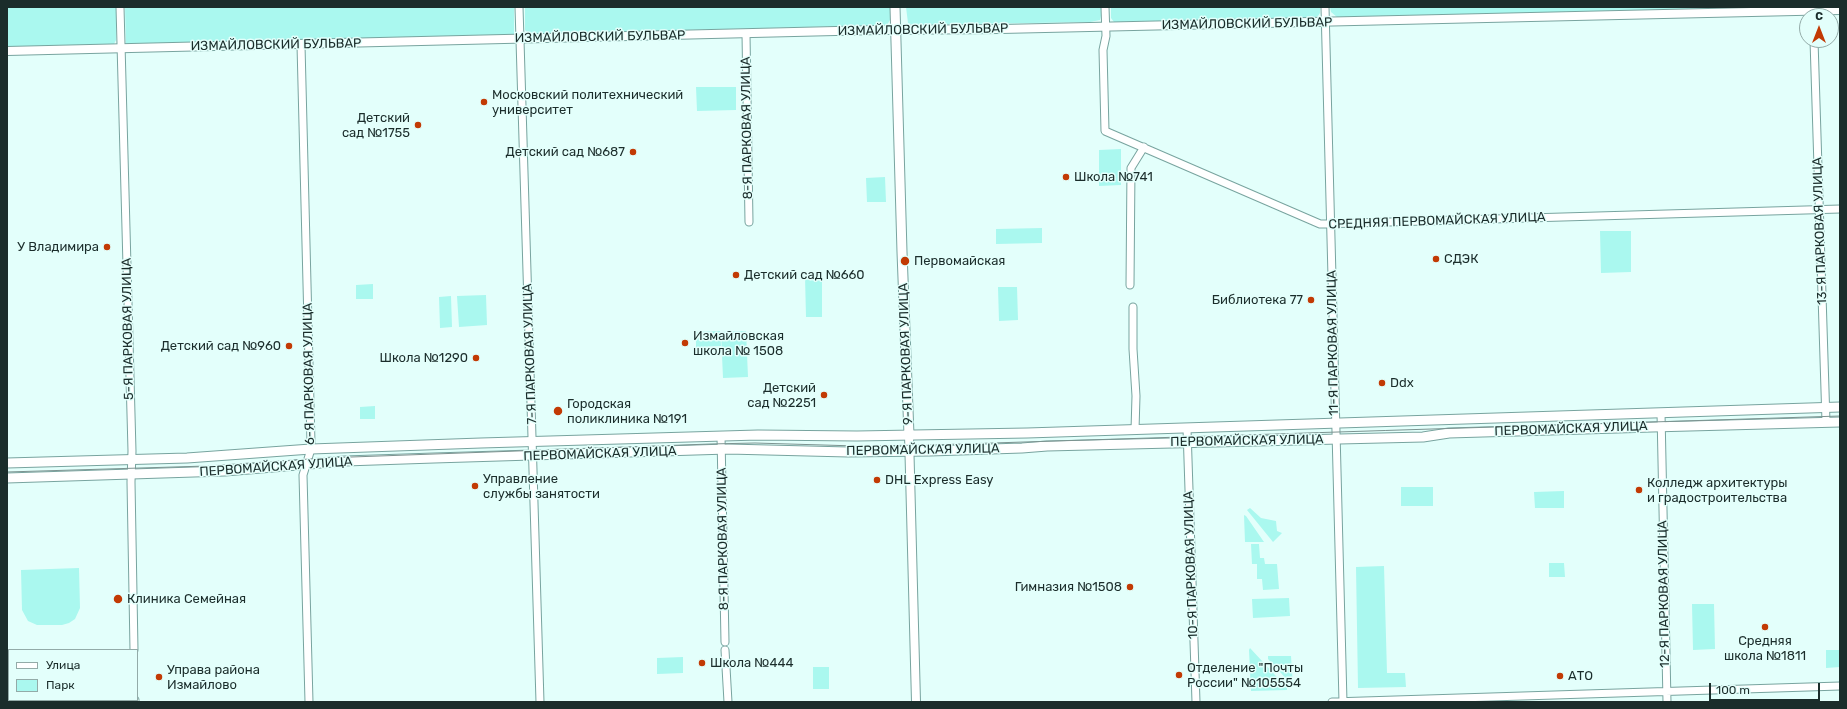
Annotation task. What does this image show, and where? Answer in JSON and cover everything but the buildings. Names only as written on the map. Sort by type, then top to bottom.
[{"type":"main road","name":"9-Я ПАРКОВАЯ УЛИЦА","points":[[895,7],[909,435]]},
{"type":"main road","name":"ПЕРВОМАЙСКАЯ УЛИЦА","points":[[7,463],[210,456],[311,449],[721,436],[909,435],[1187,429],[1840,407]]},
{"type":"main road","name":"ПЕРВОМАЙСКАЯ УЛИЦА","points":[[7,478],[225,471],[413,459],[721,450],[910,451],[1187,442],[1424,437],[1456,433],[1840,422]]},
{"type":"street","name":"5-Я ПАРКОВАЯ УЛИЦА","points":[[120,7],[134,649]]},
{"type":"street","name":"7-Я ПАРКОВАЯ УЛИЦА","points":[[519,7],[540,702]]},
{"type":"street","name":"СРЕДНЯЯ ПЕРВОМАЙСКАЯ УЛИЦА","points":[[1105,7],[1106,36],[1103,50],[1105,131],[1320,224],[1840,209]]},
{"type":"street","name":"11-Я ПАРКОВАЯ УЛИЦА","points":[[1325,7],[1343,702]]},
{"type":"street","name":"ИЗМАЙЛОВСКИЙ БУЛЬВАР","points":[[7,51],[896,30],[1799,11]]},
{"type":"street","name":"8-Я ПАРКОВАЯ УЛИЦА","points":[[746,34],[749,222]]},
{"type":"street","name":"6-Я ПАРКОВАЯ УЛИЦА","points":[[301,45],[311,449],[303,475],[309,702]]},
{"type":"street","name":"13-Я ПАРКОВАЯ УЛИЦА","points":[[1814,48],[1826,422]]},
{"type":"street","points":[[1130,285],[1131,168],[1144,147]]},
{"type":"street","points":[[1133,307],[1133,349],[1136,396],[1135,430]]},
{"type":"street","name":"12-Я ПАРКОВАЯ УЛИЦА","points":[[1661,413],[1667,702]]},
{"type":"street","name":"10-Я ПАРКОВАЯ УЛИЦА","points":[[1187,429],[1196,702]]},
{"type":"street","name":"9-Я ПАРКОВАЯ УЛИЦА","points":[[909,435],[916,702]]},
{"type":"street","name":"8-Я ПАРКОВАЯ УЛИЦА","points":[[721,436],[725,646],[728,702]]},
{"type":"street","points":[[1332,702],[1840,686]]},
{"type":"green space","points":[[7,7],[116,7],[116,40],[114,44],[7,47]]},
{"type":"green space","points":[[125,7],[514,7],[514,35],[126,46]]},
{"type":"green space","points":[[525,7],[890,7],[890,20],[887,25],[529,34],[525,30]]},
{"type":"green space","points":[[906,7],[1101,7],[1101,16],[1100,20],[1090,22],[914,25],[908,23]]},
{"type":"green space","points":[[1111,7],[1320,7],[1320,13],[1318,16],[1313,18],[1114,22],[1111,18]]},
{"type":"green space","points":[[1330,7],[1775,7],[1337,17],[1331,12]]},
{"type":"green space","points":[[696,87],[736,87],[736,110],[697,111]]},
{"type":"green space","points":[[1121,149],[1121,185],[1099,186],[1099,150]]},
{"type":"green space","points":[[885,177],[886,202],[867,202],[866,178]]},
{"type":"green space","points":[[1042,228],[1042,243],[996,244],[996,229]]},
{"type":"green space","points":[[1600,231],[1631,231],[1631,272],[1601,273]]},
{"type":"green space","points":[[805,276],[822,276],[822,317],[806,317]]},
{"type":"green space","points":[[373,284],[373,299],[356,299],[356,285]]},
{"type":"green space","points":[[998,287],[1017,287],[1018,320],[999,321]]},
{"type":"green space","points":[[486,295],[487,325],[459,327],[457,296]]},
{"type":"green space","points":[[451,296],[452,327],[440,328],[439,297]]},
{"type":"green space","points":[[720,331],[721,346],[696,347],[696,332]]},
{"type":"green space","points":[[746,331],[748,377],[723,378],[721,332]]},
{"type":"green space","points":[[375,406],[375,419],[360,419],[360,407]]},
{"type":"green space","points":[[1401,487],[1433,487],[1433,506],[1401,506]]},
{"type":"green space","points":[[1564,491],[1564,508],[1535,508],[1534,492]]},
{"type":"green space","points":[[1250,508],[1261,518],[1276,521],[1277,531],[1282,533],[1273,542],[1247,510]]},
{"type":"green space","points":[[1244,515],[1246,516],[1264,542],[1245,542]]},
{"type":"green space","points":[[1251,544],[1259,544],[1260,558],[1264,558],[1265,564],[1277,564],[1279,589],[1263,590],[1262,579],[1257,579],[1257,564],[1252,564]]},
{"type":"green space","points":[[1549,563],[1564,563],[1565,577],[1549,577]]},
{"type":"green space","points":[[1384,566],[1387,673],[1405,673],[1406,687],[1358,688],[1356,567]]},
{"type":"green space","points":[[79,568],[80,608],[75,619],[62,625],[37,625],[28,621],[22,610],[21,570]]},
{"type":"green space","points":[[1289,598],[1290,616],[1253,618],[1252,599]]},
{"type":"green space","points":[[1692,604],[1714,604],[1715,649],[1693,650]]},
{"type":"green space","points":[[1250,648],[1287,688],[1287,690],[1251,691]]},
{"type":"green space","points":[[1826,650],[1840,650],[1840,667],[1826,668]]},
{"type":"green space","points":[[1268,656],[1291,656],[1293,686],[1268,659]]},
{"type":"green space","points":[[683,657],[683,673],[657,674],[657,658]]},
{"type":"green space","points":[[813,667],[829,667],[829,689],[813,689]]},
{"type":"tram line","points":[[7,472],[207,466],[324,458],[710,444],[755,443],[857,446],[930,445],[1840,416]]},
{"type":"place","name":"Московский политехнический университет","points":[[484,102]]},
{"type":"place","name":"Детский сад №1755","points":[[418,125]]},
{"type":"place","name":"Детский сад №687","points":[[633,152]]},
{"type":"place","name":"Школа №741","points":[[1066,177]]},
{"type":"place","name":"У Владимира","points":[[107,247]]},
{"type":"place","name":"СДЭК","points":[[1436,259]]},
{"type":"place","name":"Первомайская","points":[[905,261]]},
{"type":"place","name":"Детский сад №660","points":[[736,275]]},
{"type":"place","name":"Библиотека 77","points":[[1311,300]]},
{"type":"place","name":"Измайловская школа № 1508","points":[[685,343]]},
{"type":"place","name":"Детский сад №960","points":[[289,346]]},
{"type":"place","name":"Школа №1290","points":[[476,358]]},
{"type":"place","name":"Ddx","points":[[1382,383]]},
{"type":"place","name":"Детский сад №2251","points":[[824,395]]},
{"type":"place","name":"Городская поликлиника №191","points":[[558,411]]},
{"type":"place","name":"DHL Express Easy","points":[[877,480]]},
{"type":"place","name":"Управление cлужбы занятости","points":[[475,486]]},
{"type":"place","name":"Колледж архитектуры и градостроительства","points":[[1639,490]]},
{"type":"place","name":"Гимназия №1508","points":[[1130,587]]},
{"type":"place","name":"Клиника Семейная","points":[[118,599]]},
{"type":"place","name":"Средняя школа №1811","points":[[1765,627]]},
{"type":"place","name":"Школа №444","points":[[702,663]]},
{"type":"place","name":"Отделение \"Почты России\" №105554","points":[[1179,675]]},
{"type":"place","name":"АТО","points":[[1560,676]]},
{"type":"place","name":"Управа района Измайлово","points":[[159,677]]}]
